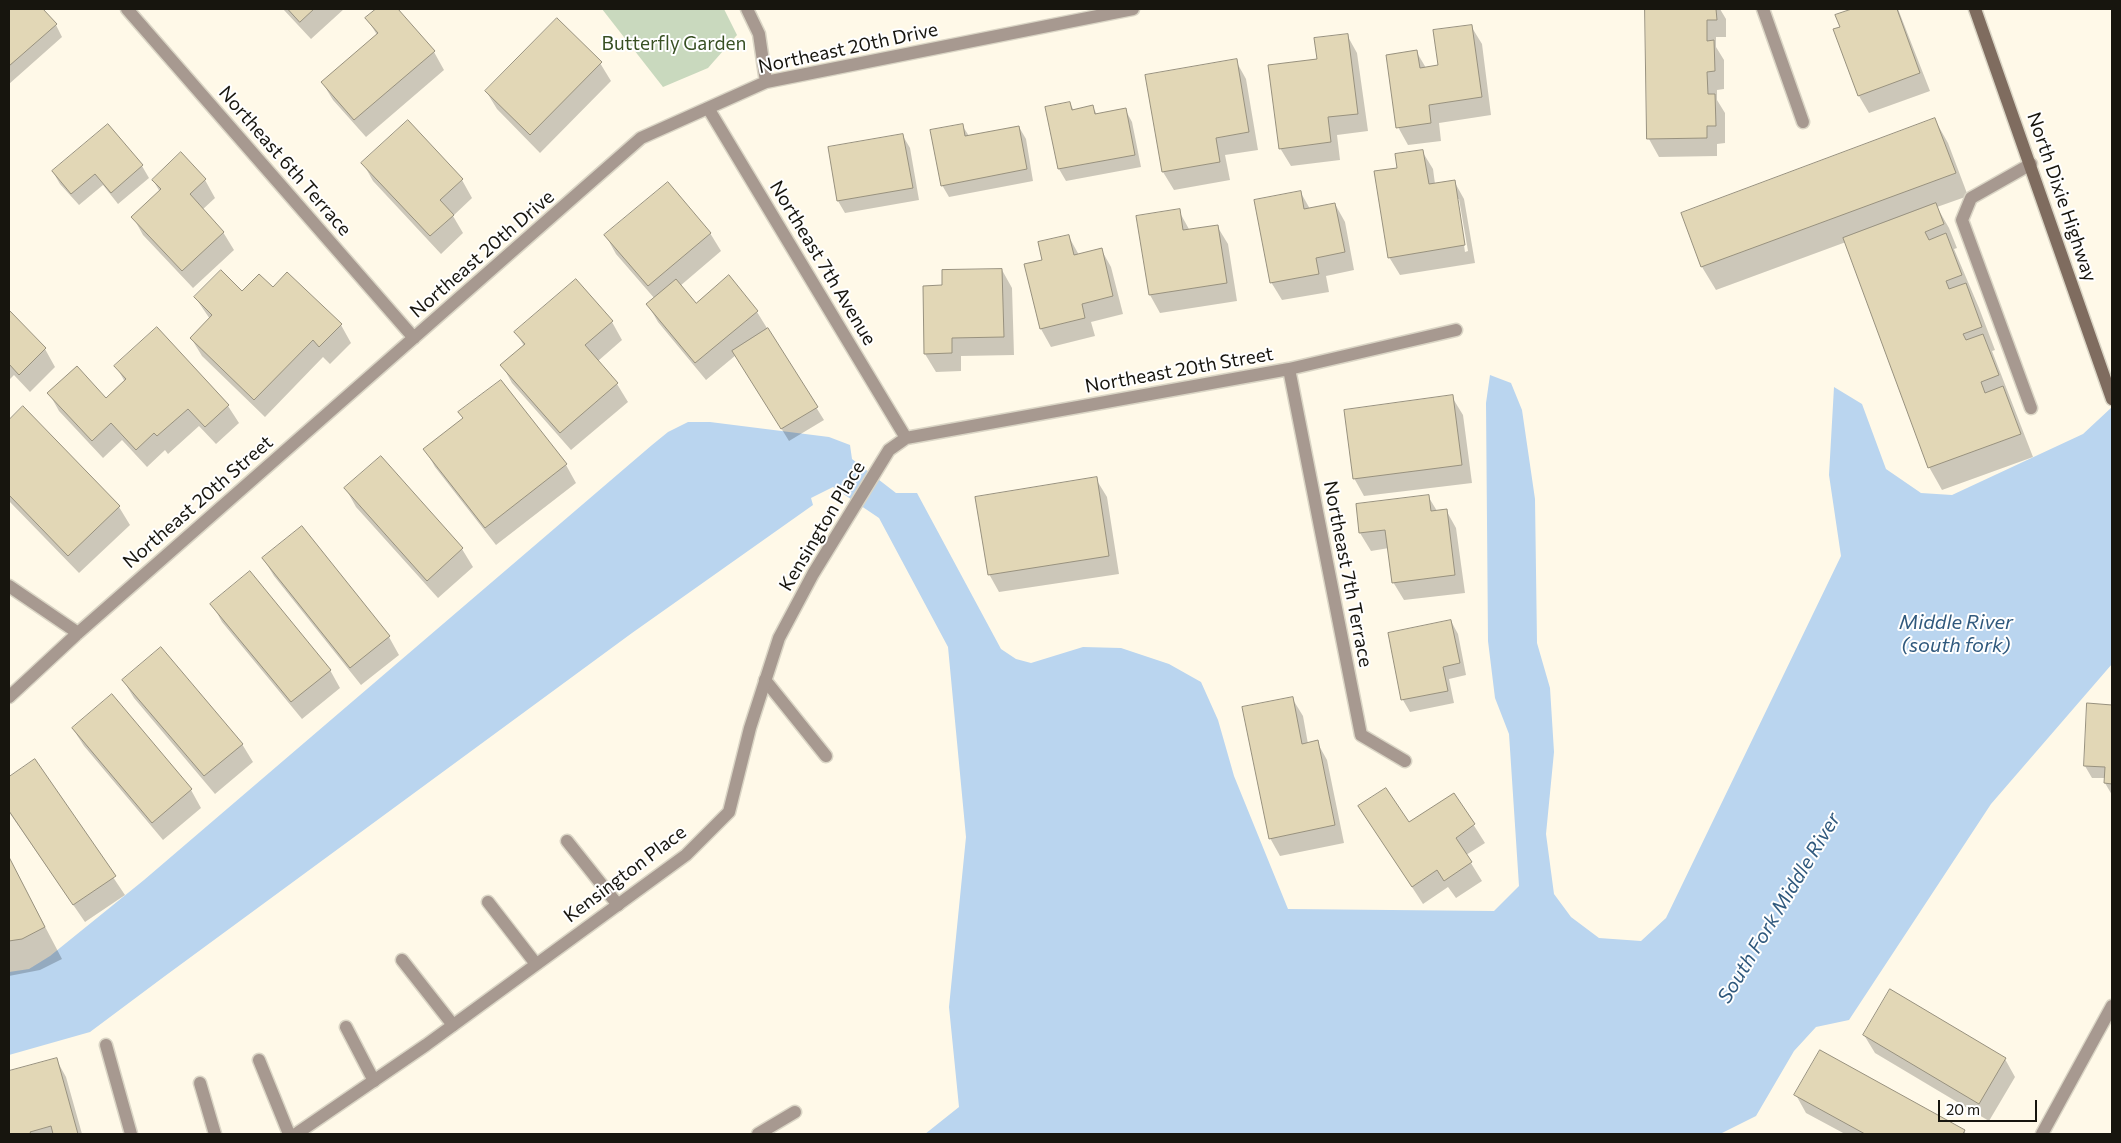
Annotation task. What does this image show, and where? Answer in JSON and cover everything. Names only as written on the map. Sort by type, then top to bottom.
[{"type":"street","name":"Northeast 6th Terrace","points":[[127,9],[414,338]]},
{"type":"street","points":[[747,9],[759,34],[766,82]]},
{"type":"street","name":"Northeast 20th Drive","points":[[414,338],[642,138],[766,82],[1133,9]]},
{"type":"street","points":[[1763,9],[1803,122]]},
{"type":"street","name":"North Dixie Highway","points":[[1975,9],[2111,395]]},
{"type":"street","name":"Northeast 7th Avenue","points":[[708,108],[906,438]]},
{"type":"street","points":[[2031,164],[1971,198],[1962,220],[2031,408]]},
{"type":"street","name":"Northeast 20th Street","points":[[906,438],[1290,369],[1456,330]]},
{"type":"street","name":"Northeast 20th Street","points":[[9,696],[78,633],[414,338]]},
{"type":"street","name":"Northeast 7th Terrace","points":[[1290,369],[1361,735],[1405,760]]},
{"type":"street","name":"Kensington Place","points":[[296,1134],[453,1025],[686,855],[729,812],[750,728],[779,638],[813,574],[890,450],[906,438]]},
{"type":"street","points":[[9,586],[78,633]]},
{"type":"street","points":[[765,680],[826,756]]},
{"type":"street","points":[[568,841],[618,905]]},
{"type":"street","points":[[488,902],[536,964]]},
{"type":"street","points":[[402,960],[453,1025]]},
{"type":"street","points":[[2042,1134],[2112,1006]]},
{"type":"street","points":[[346,1027],[374,1081]]},
{"type":"street","points":[[106,1045],[130,1134]]},
{"type":"street","points":[[259,1060],[289,1134]]},
{"type":"street","points":[[200,1084],[215,1134]]},
{"type":"street","points":[[758,1134],[795,1112]]},
{"type":"green space","name":"Butterfly Garden","points":[[602,9],[724,9],[737,35],[708,68],[663,87]]},
{"type":"water","points":[[1490,375],[1511,383],[1522,410],[1535,499],[1537,643],[1550,688],[1554,752],[1546,834],[1554,894],[1571,917],[1599,938],[1641,941],[1666,918],[1841,556],[1829,475],[1834,387],[1862,404],[1886,469],[1921,493],[1952,495],[2083,434],[2112,407],[2112,664],[1991,804],[1849,1020],[1816,1027],[1794,1051],[1756,1116],[1720,1134],[925,1134],[959,1107],[949,1007],[966,837],[948,647],[879,518],[833,487],[811,498],[813,505],[632,633],[90,1032],[9,1055],[9,972],[29,969],[50,956],[144,880],[652,445],[668,432],[688,422],[710,422],[829,437],[850,445],[852,459],[896,493],[917,493],[1001,649],[1016,659],[1031,663],[1083,647],[1121,648],[1169,664],[1201,682],[1218,720],[1234,776],[1288,909],[1494,911],[1519,886],[1509,734],[1495,698],[1488,641],[1486,403]]},
{"type":"building","points":[[9,9],[43,9],[57,24],[9,66]]},
{"type":"building","points":[[288,9],[314,9],[300,22]]},
{"type":"building","points":[[376,9],[398,9],[435,51],[354,120],[321,82],[378,33],[365,18]]},
{"type":"building","points":[[1645,9],[1716,9],[1717,20],[1707,20],[1707,41],[1714,40],[1715,71],[1707,72],[1708,94],[1715,94],[1716,126],[1707,126],[1707,138],[1647,139]]},
{"type":"building","points":[[1852,9],[1897,9],[1920,73],[1858,96],[1833,29],[1840,27],[1835,15]]},
{"type":"building","points":[[557,18],[602,62],[530,135],[485,91]]},
{"type":"building","points":[[1472,25],[1482,97],[1429,105],[1431,123],[1396,128],[1386,55],[1417,50],[1420,68],[1438,65],[1433,30]]},
{"type":"building","points":[[1348,34],[1358,114],[1328,117],[1331,142],[1279,149],[1268,65],[1317,59],[1314,38]]},
{"type":"building","points":[[1237,59],[1249,132],[1216,138],[1220,162],[1162,172],[1145,75]]},
{"type":"building","points":[[1070,102],[1072,110],[1093,105],[1095,114],[1126,108],[1135,155],[1058,169],[1045,107]]},
{"type":"building","points":[[1935,118],[1956,173],[1701,267],[1681,213]]},
{"type":"building","points":[[408,120],[463,179],[440,200],[454,215],[430,236],[361,163]]},
{"type":"building","points":[[108,124],[143,165],[111,193],[95,174],[71,194],[52,171]]},
{"type":"building","points":[[963,124],[965,136],[1019,126],[1027,169],[941,186],[930,130]]},
{"type":"building","points":[[903,134],[913,188],[837,201],[828,147]]},
{"type":"building","points":[[1423,150],[1429,184],[1455,180],[1465,245],[1388,258],[1374,171],[1397,168],[1395,154]]},
{"type":"building","points":[[181,152],[206,179],[190,194],[224,232],[182,271],[131,217],[161,189],[152,180]]},
{"type":"building","points":[[668,182],[711,233],[648,286],[604,235]]},
{"type":"building","points":[[1301,191],[1304,209],[1335,203],[1345,252],[1316,258],[1319,274],[1270,283],[1254,200]]},
{"type":"building","points":[[1936,203],[1944,224],[1925,232],[1929,240],[1946,233],[1962,275],[1946,281],[1949,289],[1966,283],[1982,327],[1963,334],[1966,340],[1983,334],[1999,375],[1981,382],[1985,393],[2003,386],[2021,434],[1928,468],[1843,238]]},
{"type":"building","points":[[1180,209],[1183,230],[1218,225],[1227,283],[1149,295],[1136,216]]},
{"type":"building","points":[[1069,235],[1074,255],[1102,248],[1113,296],[1082,304],[1085,318],[1040,329],[1024,264],[1042,260],[1038,242]]},
{"type":"building","points":[[1002,269],[1004,337],[952,338],[952,353],[924,354],[923,286],[942,285],[942,270]]},
{"type":"building","points":[[221,270],[242,291],[259,274],[273,287],[287,272],[342,324],[319,347],[313,340],[254,400],[190,338],[212,315],[194,297]]},
{"type":"building","points":[[729,275],[758,311],[695,363],[646,304],[676,279],[696,303]]},
{"type":"building","points":[[576,279],[613,321],[585,345],[618,383],[560,433],[500,365],[525,344],[514,332]]},
{"type":"building","points":[[9,310],[46,348],[19,375],[9,364]]},
{"type":"building","points":[[157,327],[229,405],[205,427],[188,409],[157,436],[154,433],[136,450],[111,423],[92,441],[47,393],[77,366],[106,398],[126,379],[114,366]]},
{"type":"building","points":[[768,328],[818,407],[781,429],[732,351]]},
{"type":"building","points":[[501,380],[567,464],[485,528],[423,449],[463,418],[458,412]]},
{"type":"building","points":[[1453,395],[1462,465],[1353,479],[1344,410]]},
{"type":"building","points":[[23,406],[120,506],[68,556],[9,495],[9,420]]},
{"type":"building","points":[[381,456],[463,548],[427,581],[344,488]]},
{"type":"building","points":[[1097,477],[1109,556],[988,575],[975,497]]},
{"type":"building","points":[[1429,495],[1431,511],[1447,509],[1455,575],[1392,583],[1385,530],[1359,533],[1356,504]]},
{"type":"building","points":[[302,526],[390,636],[350,668],[262,558]]},
{"type":"building","points":[[250,571],[331,670],[291,702],[210,604]]},
{"type":"building","points":[[1451,620],[1460,663],[1443,667],[1448,691],[1401,700],[1388,633]]},
{"type":"building","points":[[161,647],[243,744],[204,776],[122,680]]},
{"type":"building","points":[[112,694],[192,789],[152,823],[72,728]]},
{"type":"building","points":[[1293,697],[1302,744],[1318,740],[1335,825],[1269,839],[1242,707]]},
{"type":"building","points":[[2087,703],[2112,705],[2112,784],[2104,783],[2105,767],[2084,766]]},
{"type":"building","points":[[35,759],[116,876],[73,905],[9,811],[9,777]]},
{"type":"building","points":[[1386,788],[1409,822],[1454,793],[1475,824],[1456,838],[1472,862],[1444,881],[1437,870],[1412,887],[1358,806]]},
{"type":"building","points":[[9,857],[45,927],[22,939],[9,941]]},
{"type":"building","points":[[1890,989],[2006,1058],[1979,1104],[1863,1035]]},
{"type":"building","points":[[1820,1050],[1965,1130],[1963,1134],[1865,1134],[1794,1095]]},
{"type":"building","points":[[57,1058],[78,1134],[53,1134],[51,1126],[30,1132],[31,1134],[9,1134],[9,1071]]},
{"type":"water label","name":"Middle River (south fork)","points":[[1956,634]]},
{"type":"water label","name":"South Fork Middle River","points":[[1779,908]]}]
